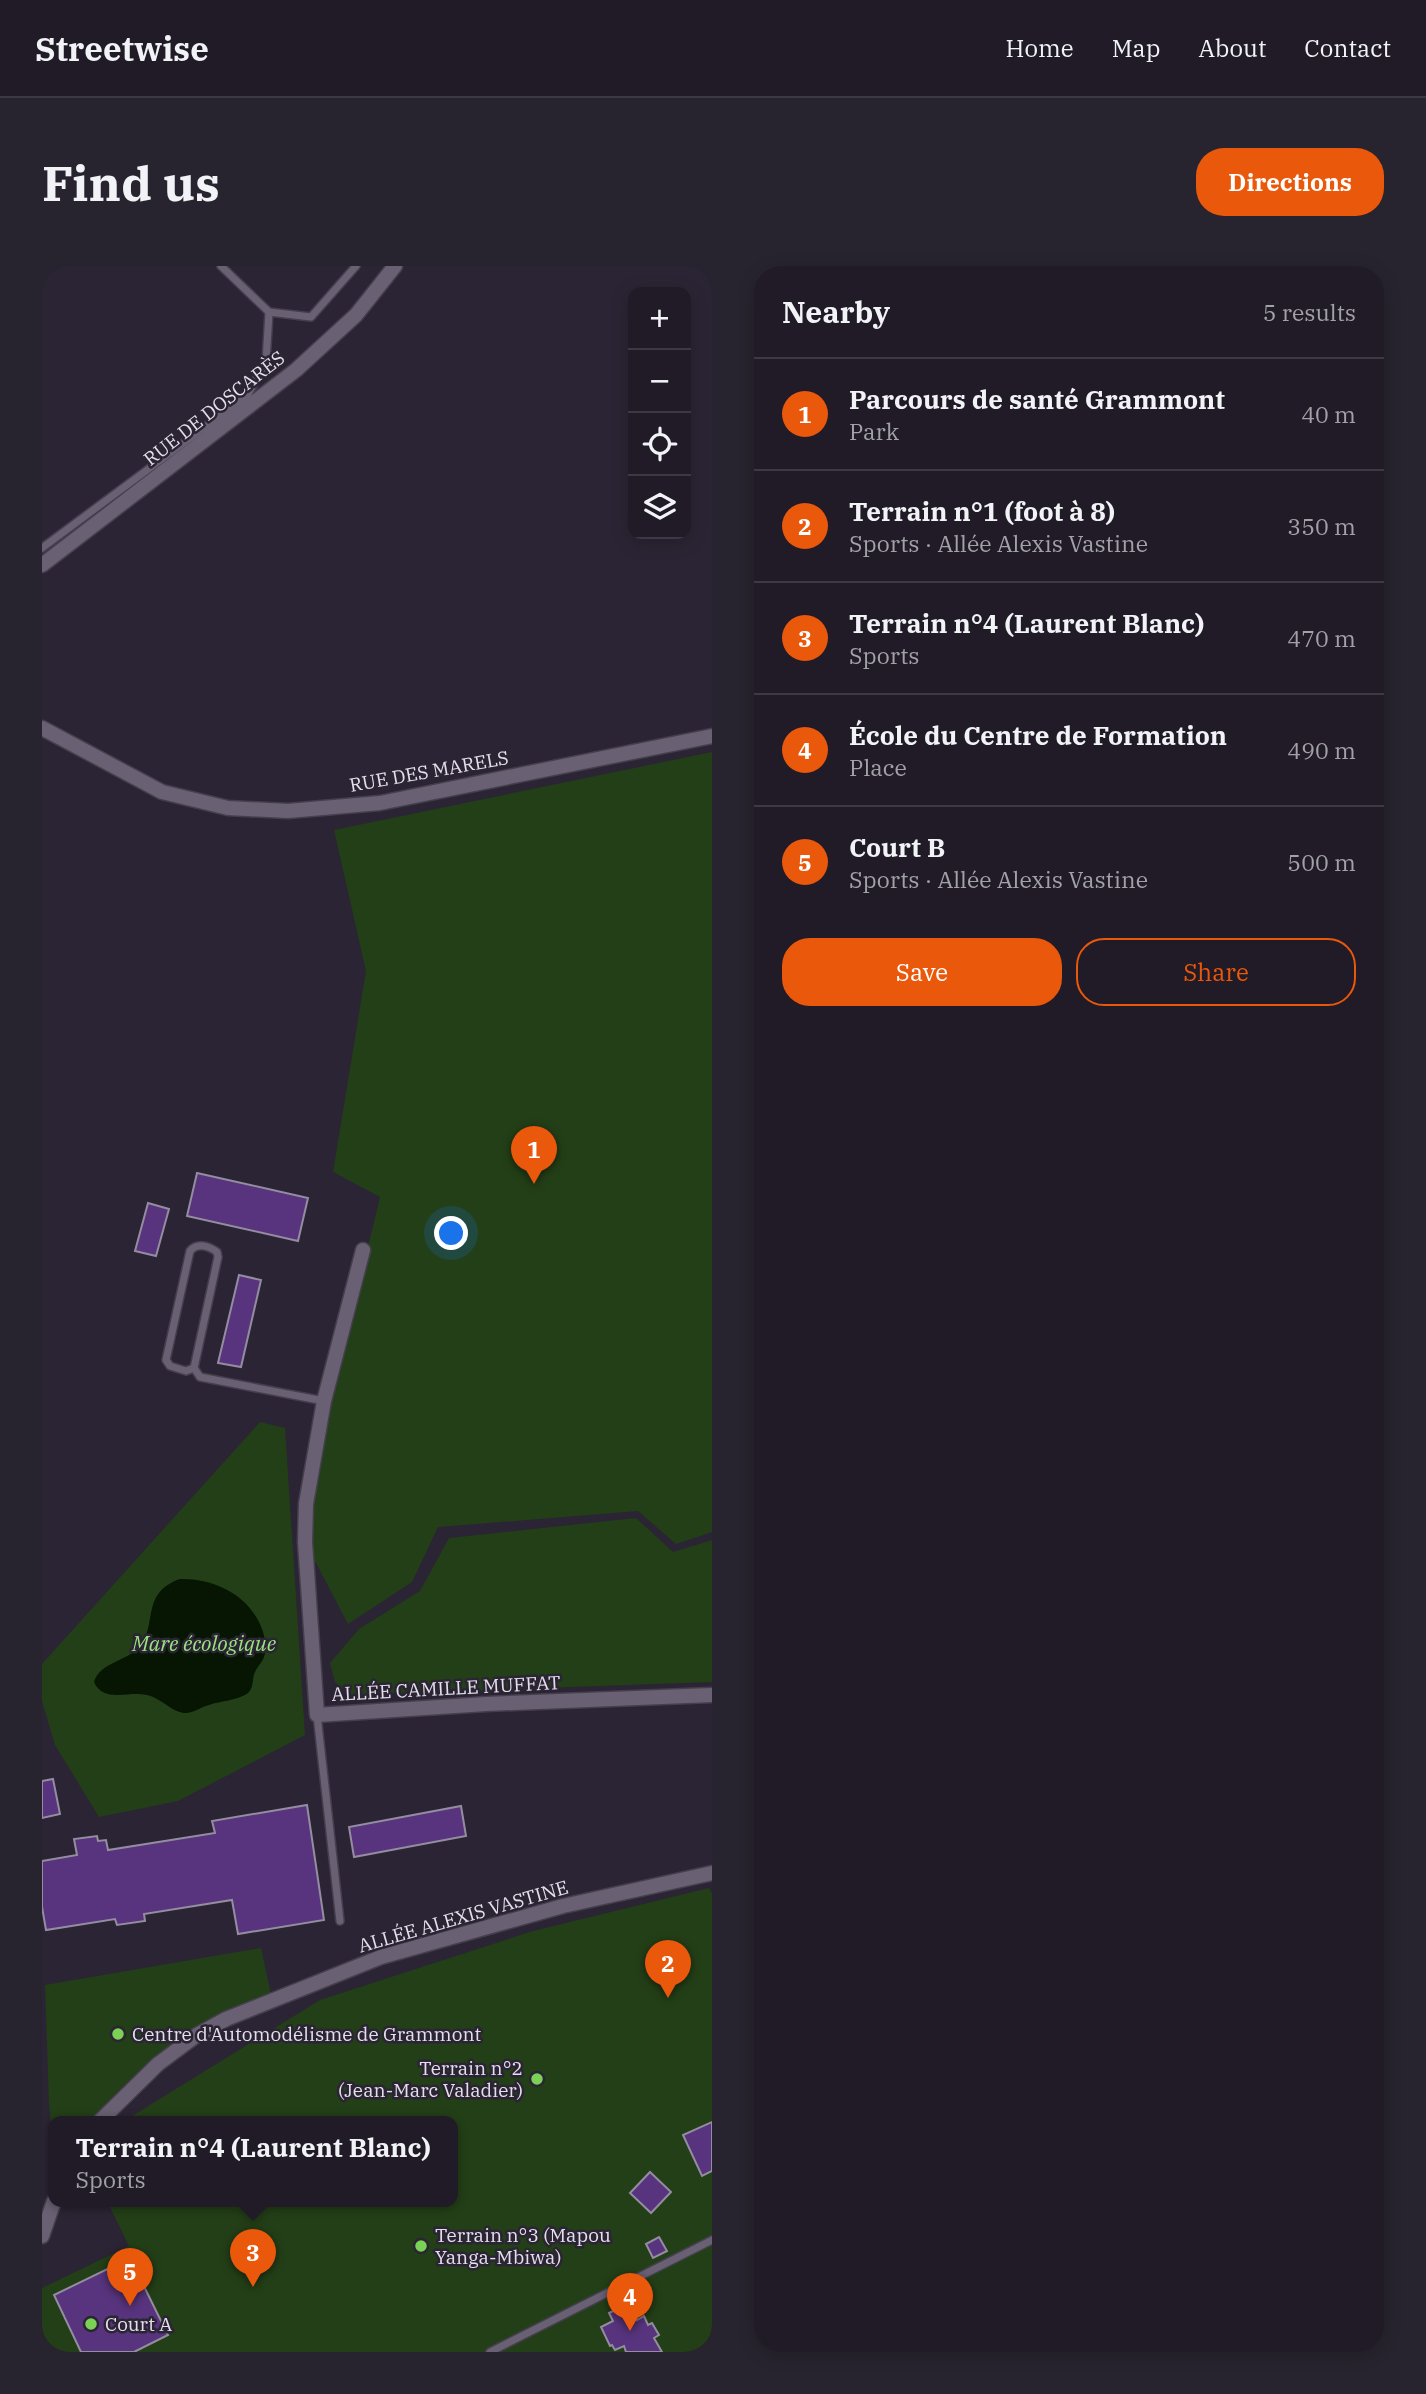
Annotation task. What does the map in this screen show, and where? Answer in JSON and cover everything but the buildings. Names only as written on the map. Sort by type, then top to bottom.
[{"type":"street","name":"RUE DE DOSCARÈS","points":[[42,565],[296,370],[356,316],[395,266]]},
{"type":"street","name":"RUE DES MARELS","points":[[42,729],[162,792],[229,808],[288,811],[380,803],[712,736]]},
{"type":"street","name":"ALLÉE CAMILLE MUFFAT","points":[[363,1250],[324,1401],[306,1504],[305,1542],[317,1715],[486,1704],[712,1695]]},
{"type":"street","name":"ALLÉE ALEXIS VASTINE","points":[[103,2116],[158,2064],[197,2035],[226,2019],[382,1957],[563,1906],[712,1873]]},
{"type":"street","points":[[42,2236],[52,2207]]},
{"type":"lane","points":[[221,266],[269,312],[310,317],[356,266]]},
{"type":"lane","points":[[42,548],[247,396],[266,362],[269,312]]},
{"type":"lane","points":[[194,1368],[186,1371],[170,1366],[166,1360],[190,1251],[200,1245],[217,1252],[218,1257],[194,1368],[200,1377],[324,1401]]},
{"type":"lane","points":[[317,1715],[340,1921]]},
{"type":"lane","points":[[490,2352],[712,2240]]},
{"type":"green space","points":[[712,752],[712,1532],[676,1544],[638,1511],[438,1527],[412,1582],[348,1624],[305,1542],[306,1504],[380,1197],[333,1172],[366,971],[334,830]]},
{"type":"green space","points":[[260,1422],[285,1428],[305,1735],[178,1801],[99,1817],[55,1745],[42,1701],[42,1664]]},
{"type":"green space","points":[[636,1518],[673,1552],[712,1540],[712,1682],[349,1695],[335,1682],[330,1663],[359,1629],[420,1591],[449,1538]]},
{"type":"green space","points":[[709,1888],[712,1893],[712,2352],[42,2352],[42,2288],[129,2246],[110,2207],[458,2207],[458,2116],[132,2116],[320,2000],[533,1931]]},
{"type":"green space","name":"Centre d'Automodélisme de Grammont","points":[[261,1948],[271,1994],[200,2026],[166,2049],[117,2092],[96,2116],[50,2116],[45,1985]]},
{"type":"water","name":"Mare écologique","points":[[180,1579],[207,1582],[231,1592],[258,1620],[266,1650],[249,1692],[241,1697],[187,1713],[175,1710],[147,1695],[103,1692],[94,1682],[97,1675],[140,1646],[159,1592]]},
{"type":"place","name":"Parcours de santé Grammont","points":[[534,1184]]},
{"type":"place","name":"Terrain n°1 (foot à 8)","points":[[668,1998]]},
{"type":"place","name":"Centre d'Automodélisme de Grammont","points":[[118,2034]]},
{"type":"place","name":"Terrain n°2 (Jean-Marc Valadier)","points":[[537,2079]]},
{"type":"place","name":"Terrain n°3 (Mapou Yanga-Mbiwa)","points":[[421,2246]]},
{"type":"place","name":"Terrain n°4 (Laurent Blanc)","points":[[253,2287]]},
{"type":"place","name":"Court B","points":[[130,2306]]},
{"type":"place","name":"Court A","points":[[91,2324]]},
{"type":"place","name":"École du Centre de Formation","points":[[630,2331]]}]
